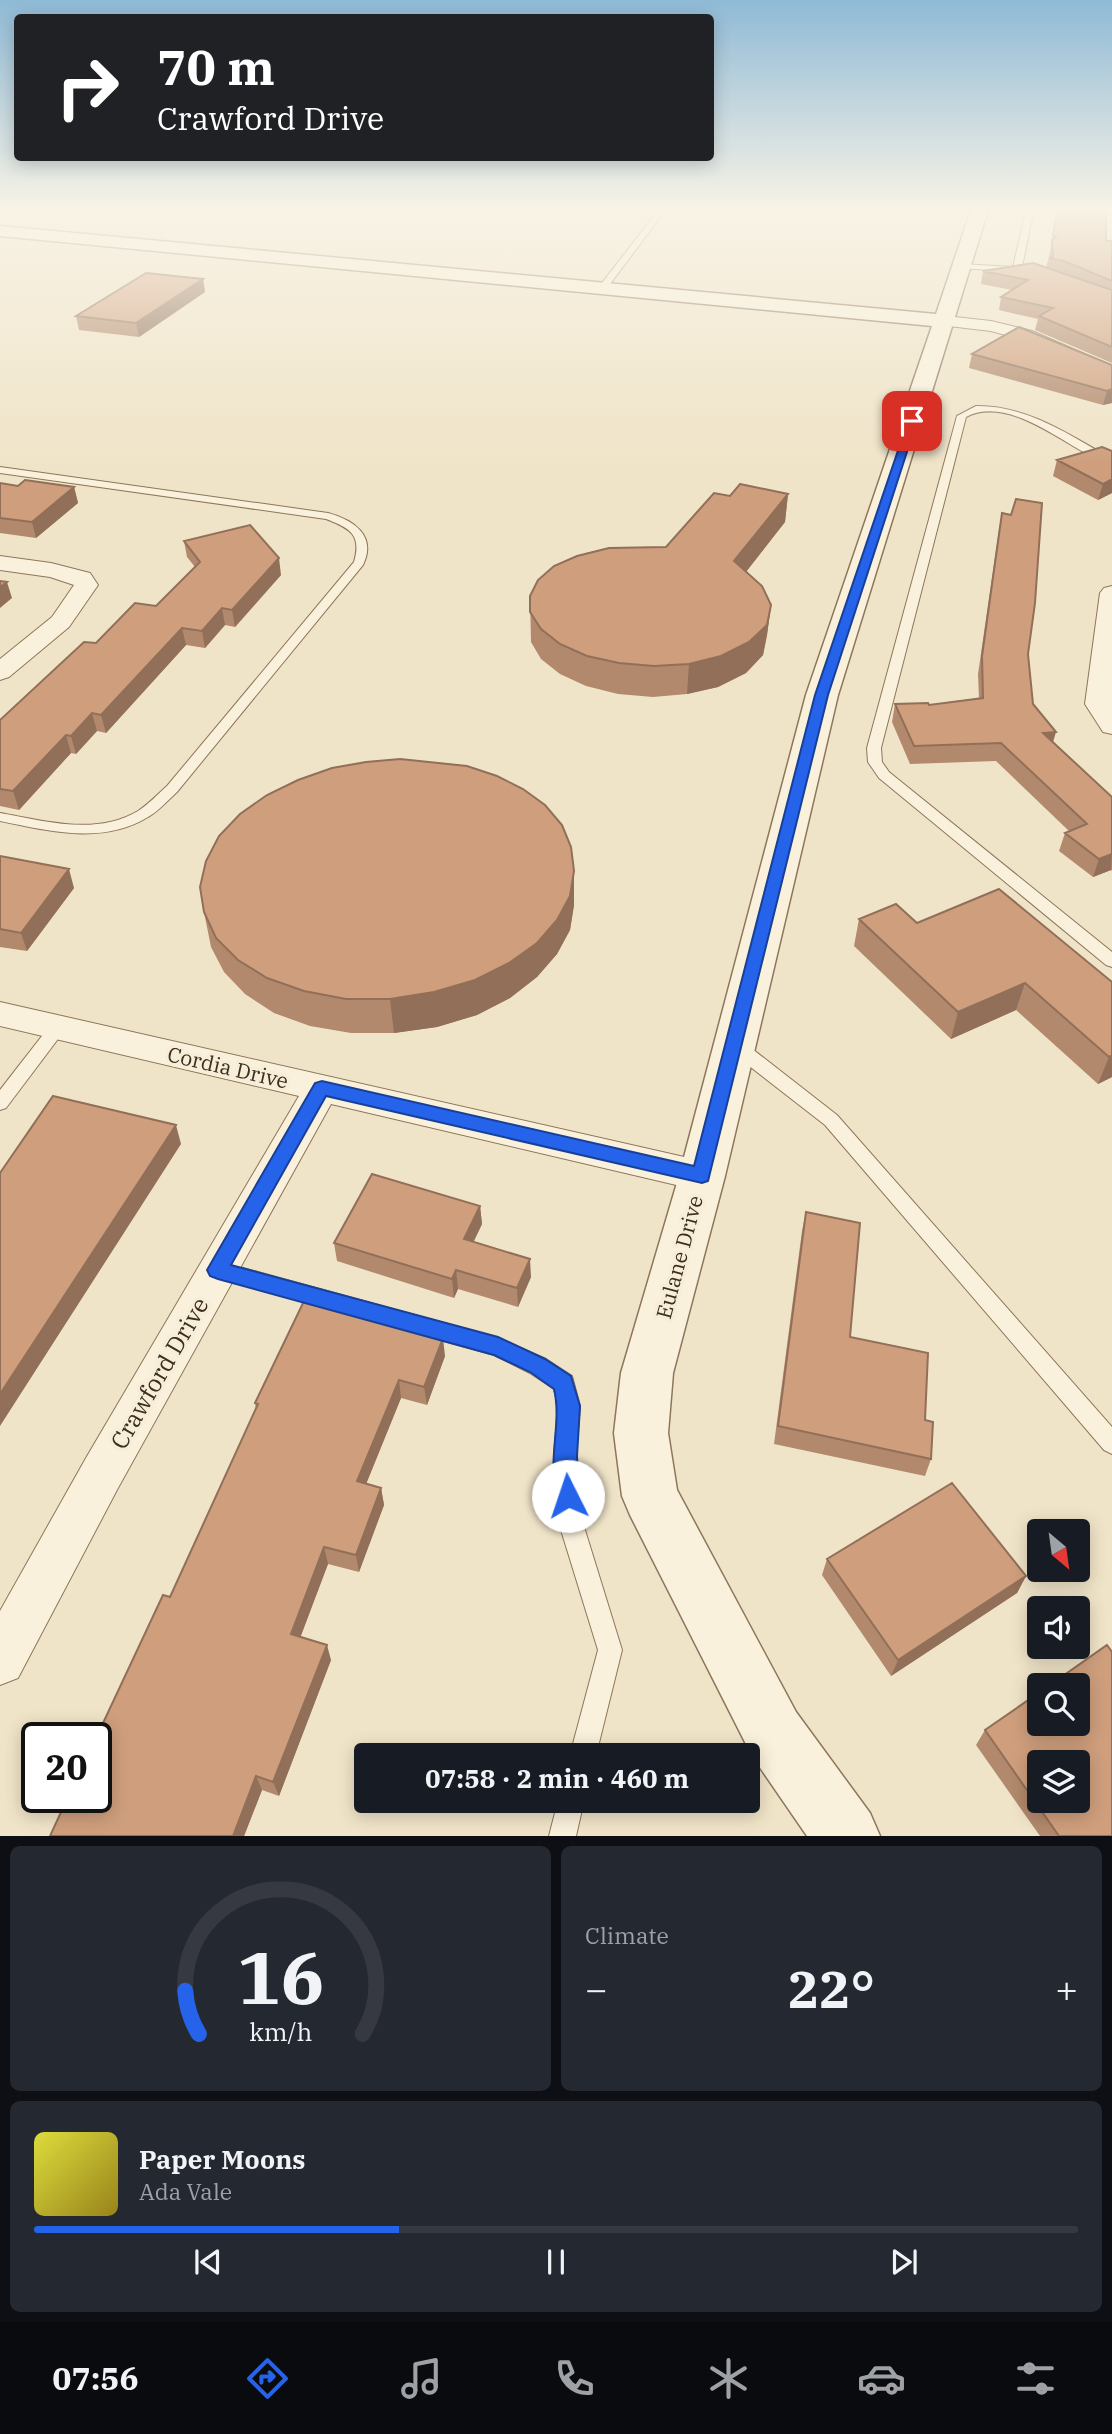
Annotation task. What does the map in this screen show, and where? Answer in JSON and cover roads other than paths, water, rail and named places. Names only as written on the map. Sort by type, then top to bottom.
[{"type":"street","points":[[638,293],[990,326],[1026,335],[1112,373]]},
{"type":"street","name":"Eulane Drive","points":[[848,1836],[774,1734],[650,1496],[640,1433],[648,1373],[702,1176],[822,695],[954,293]]},
{"type":"street","points":[[782,307],[866,304],[906,296]]},
{"type":"street","points":[[0,563],[69,574],[82,578],[86,585],[80,600],[62,619],[0,672]]},
{"type":"street","points":[[1112,593],[1098,704],[1112,726]]},
{"type":"street","name":"Cordia Drive","points":[[0,1014],[702,1176]]},
{"type":"street","name":"Crawford Drive","points":[[0,1660],[102,1472],[322,1088]]},
{"type":"lane","points":[[1112,463],[1009,411],[980,406],[968,410],[962,416],[874,748],[875,762],[884,775],[1112,961]]},
{"type":"lane","points":[[0,470],[328,516],[346,522],[357,532],[363,541],[364,550],[359,563],[172,789],[145,813],[125,824],[85,830],[68,830],[0,817]]},
{"type":"lane","points":[[0,1103],[58,1027]]},
{"type":"lane","points":[[734,1044],[831,1120],[1112,1443]]},
{"type":"lane","points":[[218,1270],[498,1347],[564,1383],[569,1406],[565,1456],[569,1517],[610,1650],[586,1743]]},
{"type":"lane","points":[[562,1836],[568,1813]]}]
